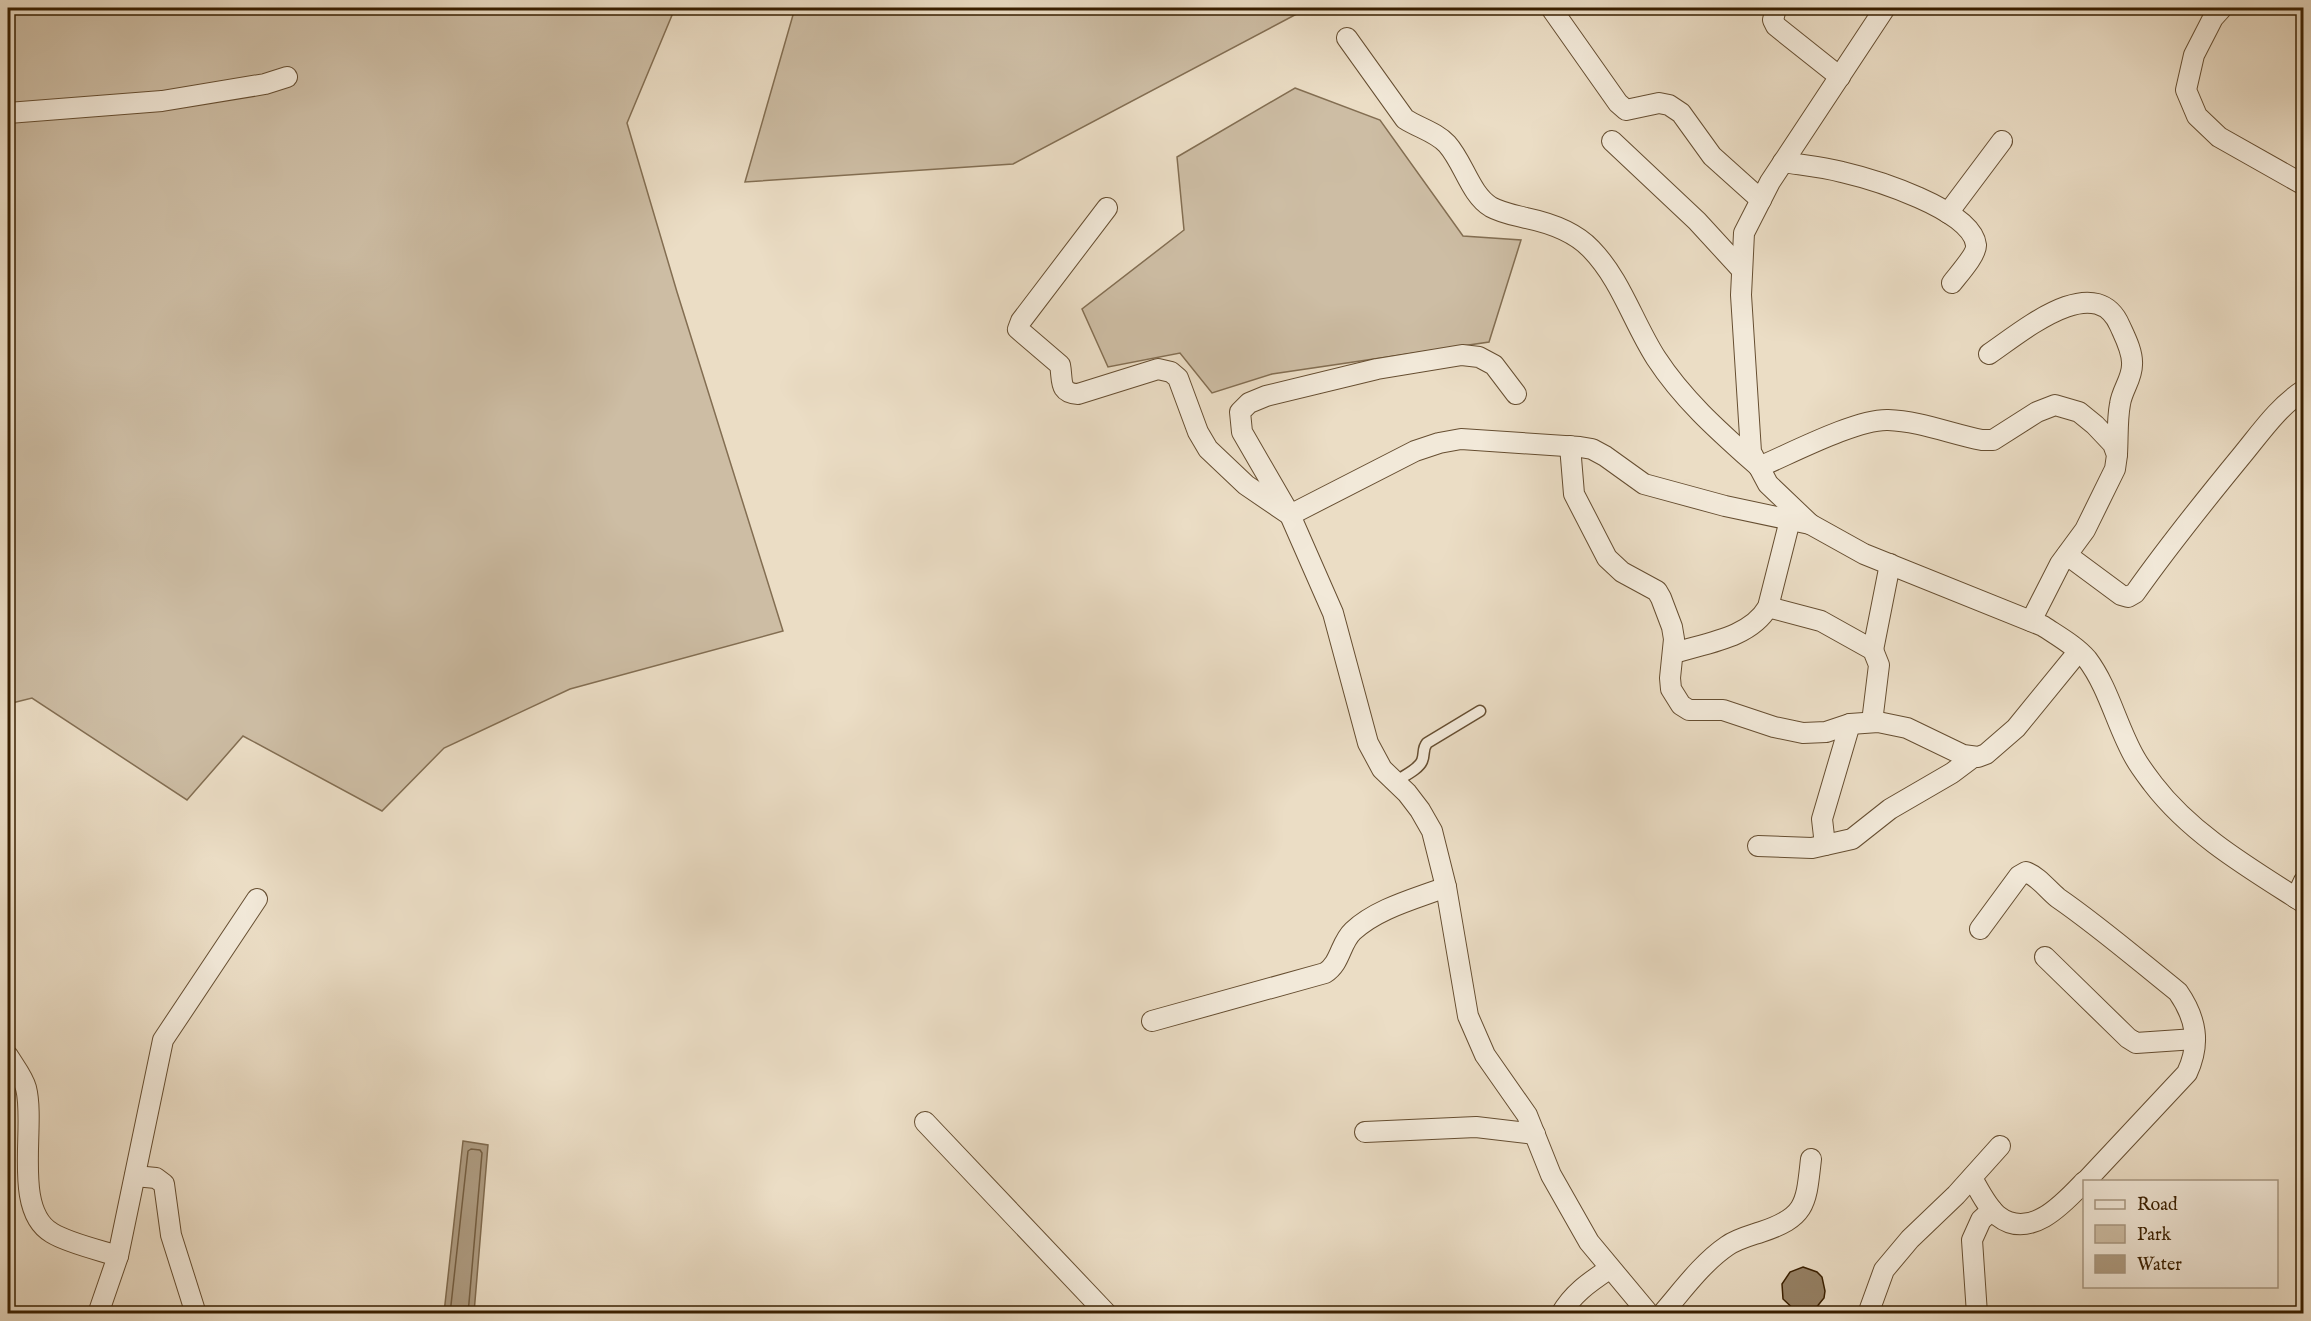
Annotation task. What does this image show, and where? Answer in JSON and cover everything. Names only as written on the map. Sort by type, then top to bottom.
[{"type":"street","points":[[1551,8],[1618,103],[1626,110],[1659,103],[1669,105],[1681,113],[1712,156],[1761,200]]},
{"type":"street","points":[[1776,8],[1773,14],[1776,26],[1840,77]]},
{"type":"street","points":[[1885,8],[1783,162],[1744,233],[1741,295],[1750,452],[1768,484],[1810,524],[1864,554],[2043,626],[2078,652],[2086,659],[2102,685],[2135,758],[2174,808],[2215,844],[2301,894]]},
{"type":"street","points":[[2222,8],[2213,18],[2194,55],[2186,90],[2196,116],[2218,137],[2304,185]]},
{"type":"street","points":[[1347,38],[1405,119],[1417,127],[1436,134],[1446,144],[1460,160],[1481,199],[1490,207],[1503,213],[1562,229],[1578,237],[1591,249],[1613,274],[1642,334],[1671,380],[1694,408],[1759,467]]},
{"type":"street","points":[[8,113],[162,101],[265,84],[287,77]]},
{"type":"street","points":[[1612,141],[1698,221],[1742,270]]},
{"type":"street","points":[[1948,213],[2002,141]]},
{"type":"street","points":[[1783,162],[1841,171],[1915,195],[1948,213],[1973,236],[1976,246],[1974,253],[1952,283]]},
{"type":"street","points":[[1107,208],[1021,321],[1018,329],[1060,365],[1063,387],[1066,392],[1078,394],[1158,369],[1171,372],[1178,378],[1198,432],[1208,449],[1246,485],[1290,515]]},
{"type":"street","points":[[1989,354],[2049,314],[2070,304],[2087,302],[2096,303],[2116,318],[2132,356],[2133,365],[2119,405],[2115,469],[2085,530],[2049,583],[2031,621]]},
{"type":"street","points":[[1516,394],[1494,365],[1479,357],[1462,355],[1377,369],[1266,396],[1249,403],[1240,412],[1242,432],[1290,515],[1333,613],[1368,743],[1382,769],[1420,810],[1432,831],[1446,887],[1468,1016],[1485,1055],[1527,1114],[1551,1176],[1589,1242],[1648,1314]]},
{"type":"street","points":[[2067,555],[2121,596],[2128,597],[2135,593],[2172,540],[2249,447],[2285,405],[2304,390]]},
{"type":"street","points":[[1759,467],[1837,433],[1886,420],[1906,422],[1982,440],[1993,440],[2037,412],[2055,405],[2079,412],[2113,444],[2117,455]]},
{"type":"street","points":[[1290,515],[1415,451],[1461,439],[1592,449],[1644,484],[1810,524]]},
{"type":"street","points":[[1570,446],[1574,494],[1607,558],[1622,572],[1657,591],[1672,627],[1674,653],[1670,678],[1671,689],[1681,705],[1689,710],[1724,710],[1774,727],[1803,733],[1826,732],[1850,724],[1872,722],[1907,728],[1972,758]]},
{"type":"street","points":[[1674,653],[1743,631],[1755,624],[1768,607],[1790,520]]},
{"type":"street","points":[[1872,722],[1879,665],[1873,650],[1890,564]]},
{"type":"street","points":[[1768,607],[1821,621],[1873,650]]},
{"type":"street","points":[[1758,846],[1792,848],[1825,845],[1852,839],[1890,809],[1952,773],[1972,758],[1986,754],[2016,728],[2078,652]]},
{"type":"street","points":[[1825,845],[1822,819],[1850,724]]},
{"type":"street","points":[[1980,929],[2019,876],[2026,872],[2097,925],[2178,992],[2188,1007],[2195,1027],[2195,1039],[2192,1064],[2187,1073],[2087,1180]]},
{"type":"street","points":[[1152,1021],[1325,973],[1337,963],[1351,933],[1372,915],[1446,887]]},
{"type":"street","points":[[98,1314],[118,1256],[163,1040],[257,899]]},
{"type":"street","points":[[2045,957],[2128,1038],[2136,1043],[2195,1039]]},
{"type":"street","points":[[8,1056],[26,1086],[28,1176],[36,1217],[52,1234],[118,1256]]},
{"type":"street","points":[[925,1122],[1107,1314]]},
{"type":"street","points":[[1365,1132],[1476,1127],[1535,1134]]},
{"type":"street","points":[[1868,1314],[1884,1270],[1910,1239],[1972,1178],[2000,1146]]},
{"type":"street","points":[[1662,1314],[1725,1247],[1739,1239],[1780,1226],[1796,1215],[1803,1206],[1811,1159]]},
{"type":"street","points":[[135,1176],[156,1178],[164,1184],[171,1235],[196,1314]]},
{"type":"street","points":[[1972,1178],[1998,1217],[2012,1223],[2033,1222],[2044,1218],[2083,1184]]},
{"type":"street","points":[[1977,1314],[1972,1240],[1981,1220],[1992,1210]]},
{"type":"street","points":[[1561,1314],[1570,1300],[1585,1285],[1609,1269]]},
{"type":"lane","points":[[1395,782],[1419,765],[1423,759],[1423,748],[1427,743],[1480,711]]},
{"type":"green space","points":[[8,8],[675,8],[627,123],[677,292],[783,631],[570,689],[444,748],[382,811],[243,736],[187,800],[32,698],[8,704]]},
{"type":"green space","points":[[795,8],[1308,8],[1013,164],[745,182]]},
{"type":"green space","points":[[1295,88],[1380,120],[1463,236],[1521,240],[1489,342],[1272,374],[1212,393],[1180,353],[1108,367],[1082,309],[1184,230],[1177,157]]},
{"type":"water","points":[[463,1141],[488,1145],[474,1313],[444,1313]]},
{"type":"building","points":[[1803,1267],[1817,1272],[1822,1277],[1825,1291],[1824,1298],[1815,1309],[1808,1311],[1807,1314],[1799,1314],[1783,1299],[1782,1284],[1790,1272]]}]
